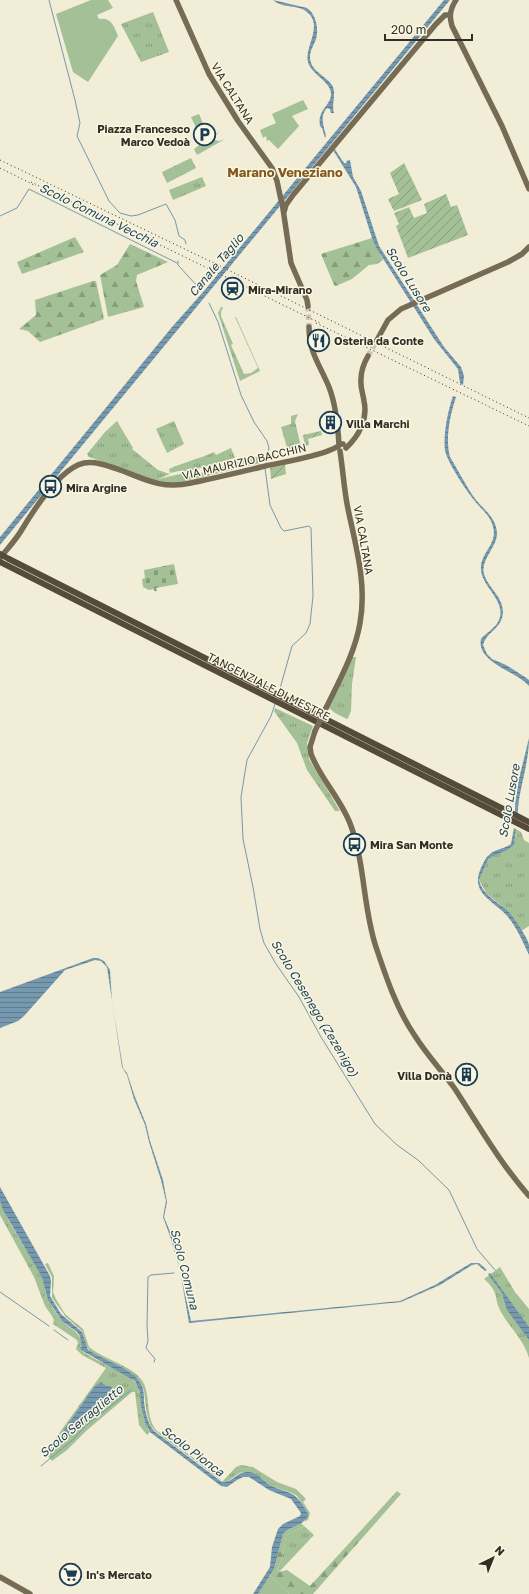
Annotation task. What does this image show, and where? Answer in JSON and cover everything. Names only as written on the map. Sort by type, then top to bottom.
[{"type":"highway","name":"TANGENZIALE DI MESTRE","points":[[0,554],[5,562],[272,695],[284,698],[527,820]]},
{"type":"highway","name":"TANGENZIALE DI MESTRE","points":[[272,695],[282,704],[528,829]]},
{"type":"main road","name":"VIA CALTANA","points":[[176,0],[209,74],[238,121],[270,164],[285,200]]},
{"type":"main road","points":[[456,0],[450,15],[455,33],[502,126],[529,190]]},
{"type":"main road","points":[[308,306],[307,300],[291,263],[284,212],[285,200],[334,145],[436,24],[445,15],[450,15]]},
{"type":"main road","points":[[376,340],[388,320],[401,309],[508,262],[522,254],[529,247]]},
{"type":"main road","name":"VIA CALTANA","points":[[309,327],[310,344],[330,391],[342,448],[342,463],[347,504],[358,552],[362,601],[360,623],[354,644],[345,668],[314,731],[310,748],[311,754],[351,824],[375,942],[401,1012],[414,1035],[449,1081],[498,1158],[529,1196]]},
{"type":"main road","name":"VIA MAURIZIO BACCHIN","points":[[0,558],[20,532],[32,512],[62,476],[76,466],[84,463],[99,463],[149,481],[174,486],[191,484],[342,448],[354,438],[364,420],[365,405],[361,378],[363,367],[368,356]]},
{"type":"main road","points":[[0,1578],[30,1594]]},
{"type":"green space","points":[[91,0],[108,0],[113,8],[97,15],[99,19],[106,19],[112,23],[118,36],[88,82],[73,72],[56,14]]},
{"type":"green space","points":[[153,12],[169,52],[141,62],[121,24]]},
{"type":"green space","points":[[303,100],[308,109],[292,116],[299,126],[278,149],[269,140],[267,141],[266,136],[263,138],[260,130],[276,123],[272,114]]},
{"type":"green space","points":[[199,114],[204,126],[197,130],[191,117]]},
{"type":"green space","points":[[220,131],[215,136],[215,140],[219,141],[225,139],[197,155],[194,149]]},
{"type":"green space","points":[[191,158],[196,168],[167,183],[162,172]]},
{"type":"green space","points":[[404,163],[422,200],[394,211],[388,199],[399,194],[390,173]]},
{"type":"green space","points":[[202,177],[206,186],[173,200],[169,190]]},
{"type":"green space","points":[[446,194],[451,207],[457,205],[468,235],[408,258],[396,226],[399,224],[394,213],[409,207],[414,218],[427,213],[424,204]]},
{"type":"green space","points":[[75,237],[84,252],[22,274],[17,262]]},
{"type":"green space","points":[[372,238],[383,260],[377,264],[369,265],[352,279],[336,286],[334,285],[321,254]]},
{"type":"green space","points":[[130,244],[168,262],[137,275],[136,281],[144,307],[108,317],[100,275],[117,265]]},
{"type":"green space","points":[[96,281],[104,319],[40,342],[28,331],[19,329],[36,315],[35,300]]},
{"type":"green space","points":[[221,307],[223,307],[221,316],[233,344],[231,345],[244,374],[251,373],[258,368],[235,317],[260,371],[240,381],[218,313]]},
{"type":"green space","points":[[298,414],[295,421],[301,447],[296,450],[288,451],[281,427],[291,424],[291,416]]},
{"type":"green space","points":[[117,421],[133,448],[132,449],[158,470],[170,474],[158,479],[180,474],[191,476],[254,457],[258,457],[260,463],[183,482],[166,483],[151,479],[89,457],[87,454],[105,432]]},
{"type":"green space","points":[[174,421],[184,444],[167,453],[156,429]]},
{"type":"green space","points":[[321,431],[322,435],[308,439],[309,445],[305,446],[303,435]]},
{"type":"green space","points":[[231,448],[235,458],[189,471],[170,473],[169,469],[214,452],[216,455]]},
{"type":"green space","points":[[285,465],[286,474],[271,479],[270,468]]},
{"type":"green space","points":[[174,564],[178,584],[156,588],[157,591],[154,591],[154,589],[149,590],[143,587],[142,579],[145,578],[144,570]]},
{"type":"green space","points":[[352,657],[356,657],[352,684],[351,711],[347,719],[329,708]]},
{"type":"green space","points":[[275,708],[313,726],[307,743],[309,759],[340,811],[335,811],[307,770],[297,743],[274,711]]},
{"type":"green space","points":[[516,829],[521,832],[524,840],[529,843],[529,926],[521,931],[508,911],[487,894],[479,880],[489,858],[508,849],[514,843]]},
{"type":"green space","points":[[0,1201],[9,1221],[45,1282],[47,1296],[51,1305],[62,1321],[79,1335],[82,1344],[81,1350],[124,1374],[135,1382],[140,1393],[145,1420],[150,1432],[147,1435],[139,1425],[135,1392],[132,1392],[86,1431],[67,1450],[52,1461],[45,1453],[106,1368],[82,1355],[76,1349],[78,1343],[77,1340],[53,1324],[54,1320],[45,1306],[34,1277],[0,1215]]},
{"type":"green space","points":[[48,1263],[54,1276],[53,1292],[56,1299],[65,1314],[83,1329],[89,1347],[102,1356],[132,1371],[138,1376],[143,1382],[147,1394],[150,1418],[156,1430],[221,1480],[154,1430],[147,1416],[144,1391],[137,1378],[122,1367],[90,1352],[86,1345],[82,1331],[66,1317],[52,1298],[52,1277],[45,1264]]},
{"type":"green space","points":[[500,1267],[515,1292],[529,1309],[529,1358],[524,1345],[501,1312],[492,1288],[484,1279]]},
{"type":"green space","points":[[241,1465],[253,1467],[277,1482],[296,1489],[306,1499],[303,1502],[310,1513],[308,1520],[301,1523],[305,1521],[307,1512],[297,1496],[291,1492],[274,1487],[253,1474],[243,1472],[227,1482],[222,1482],[236,1467]]},
{"type":"green space","points":[[397,1491],[401,1494],[313,1594],[289,1594],[270,1575],[274,1569],[283,1534],[301,1523],[304,1526],[286,1536],[283,1555],[277,1571],[287,1570],[310,1586]]},
{"type":"green space","points":[[304,1526],[314,1535],[279,1572],[277,1571],[283,1555],[286,1536]]},
{"type":"green space","points":[[270,1575],[289,1594],[258,1594]]},
{"type":"water","points":[[273,0],[307,8],[315,18],[317,35],[310,57],[312,66],[332,85],[334,91],[334,113],[331,113],[330,109],[327,108],[323,115],[325,138],[320,126],[320,120],[322,111],[331,97],[331,93],[330,89],[308,62],[309,50],[314,30],[312,18],[307,12],[299,8],[281,5]]},
{"type":"water","points":[[444,0],[450,0],[0,545],[0,537],[172,327],[204,291]]},
{"type":"water","points":[[334,148],[344,163],[347,163],[346,161],[350,160],[353,177],[361,191],[379,246],[444,347],[461,367],[464,376],[463,385],[460,383],[458,369],[434,339],[377,249],[372,238],[356,187],[333,150]]},
{"type":"water","points":[[453,396],[456,397],[448,435],[450,457],[473,496],[492,518],[495,523],[497,534],[483,569],[486,580],[500,600],[503,611],[500,622],[487,637],[483,645],[487,654],[492,659],[506,665],[529,680],[529,686],[498,666],[485,654],[481,647],[481,639],[498,622],[500,615],[500,608],[482,576],[481,569],[481,563],[491,544],[494,533],[490,519],[466,490],[446,455],[445,430]]},
{"type":"water","points":[[529,738],[528,755],[518,806],[515,805],[519,779]]},
{"type":"water","points":[[514,828],[516,829],[514,845],[507,850],[489,858],[479,880],[487,894],[507,910],[520,927],[529,945],[529,955],[520,935],[511,921],[503,911],[485,896],[478,884],[478,877],[485,859],[494,851],[511,844]]},
{"type":"water","points":[[93,958],[98,958],[104,961],[110,970],[112,1000],[107,967],[101,961],[95,960],[65,970],[24,1016],[18,1021],[0,1028],[0,992]]},
{"type":"water","points":[[113,1008],[123,1068],[127,1073],[146,1124],[163,1180],[167,1202],[164,1217],[173,1239],[179,1267],[163,1217],[166,1201],[161,1180],[145,1125],[134,1099],[127,1075],[122,1067]]},
{"type":"water","points":[[0,1187],[50,1276],[50,1296],[61,1314],[82,1332],[88,1350],[125,1369],[137,1378],[143,1388],[144,1406],[147,1418],[154,1431],[222,1482],[228,1481],[241,1473],[251,1472],[272,1486],[289,1492],[303,1505],[308,1516],[303,1522],[289,1529],[283,1534],[274,1569],[258,1594],[253,1594],[270,1567],[272,1547],[278,1529],[283,1524],[300,1516],[301,1513],[291,1499],[269,1490],[249,1477],[243,1477],[227,1487],[221,1486],[150,1432],[145,1422],[140,1392],[135,1381],[81,1350],[80,1348],[82,1347],[80,1336],[62,1321],[48,1300],[42,1277],[3,1210],[0,1201]]},
{"type":"water","points":[[471,1263],[479,1263],[487,1270],[485,1271],[477,1264],[472,1265],[440,1285],[401,1302],[189,1323],[181,1274],[191,1321],[400,1301],[435,1285]]},
{"type":"water","points":[[490,1273],[529,1327],[529,1340],[507,1310],[502,1293],[488,1274]]},
{"type":"water","points":[[101,1382],[116,1390],[117,1393],[84,1420],[66,1439],[46,1455],[95,1386]]},
{"type":"waterway","name":"Scolo Cesenego (Zezenigo)","points":[[49,0],[80,123],[77,136],[109,201],[120,213],[131,216],[138,215],[166,204],[175,220],[179,236],[185,240],[186,244]]},
{"type":"waterway","name":"Scolo Comuna Vecchia","points":[[0,216],[17,208],[29,189],[177,263]]},
{"type":"waterway","name":"Scolo Cesenego (Zezenigo)","points":[[178,261],[178,265],[199,288]]},
{"type":"waterway","name":"Scolo Cesenego (Zezenigo)","points":[[209,303],[218,322],[241,395],[254,422],[267,441],[269,448],[266,463]]},
{"type":"waterway","name":"Scolo Cesenego (Zezenigo)","points":[[265,468],[270,505],[281,528],[284,531],[309,526],[311,528],[313,596],[310,624],[306,633],[292,646],[279,692]]},
{"type":"waterway","name":"Scolo Cesenego (Zezenigo)","points":[[275,704],[271,716],[247,760],[241,797],[243,839],[264,943],[276,964],[299,997],[321,1037],[375,1124],[397,1145],[418,1160],[449,1190],[477,1249],[495,1270]]},
{"type":"waterway","name":"Scolo Lusore","points":[[516,816],[517,803]]},
{"type":"waterway","name":"Scolo Serraglietto","points":[[154,1362],[155,1359],[146,1348],[148,1341],[148,1277],[151,1275],[174,1273]]},
{"type":"waterway","points":[[0,1292],[49,1326]]},
{"type":"waterway","points":[[54,1330],[68,1340]]},
{"type":"waterway","name":"Scolo Serraglietto","points":[[41,1466],[75,1438],[84,1427],[131,1390]]},
{"type":"tunnel","points":[[308,306],[309,327]]},
{"type":"tunnel","points":[[368,356],[377,340]]},
{"type":"railway","points":[[0,160],[529,418]]},
{"type":"railway","points":[[0,168],[36,186]]},
{"type":"railway","points":[[31,182],[322,324]]},
{"type":"railway","points":[[316,323],[529,426]]},
{"type":"place","name":"Piazza Francesco Marco Vedoà","points":[[205,134]]},
{"type":"place","name":"Mira-Mirano","points":[[233,289]]},
{"type":"place","name":"Osteria da Conte","points":[[318,340]]},
{"type":"place","name":"Villa Marchi","points":[[330,423]]},
{"type":"place","name":"Mira Argine","points":[[51,487]]},
{"type":"place","name":"Mira San Monte","points":[[354,844]]},
{"type":"place","name":"Villa Donà","points":[[467,1075]]},
{"type":"place","name":"In's Mercato","points":[[70,1574]]},
{"type":"district","name":"Marano Veneziano","points":[[285,172]]},
{"type":"water label","name":"Canale Taglio","points":[[216,265]]},
{"type":"water label","name":"Scolo Comuna","points":[[185,1269]]},
{"type":"water label","name":"Scolo Pionca","points":[[193,1451]]}]
